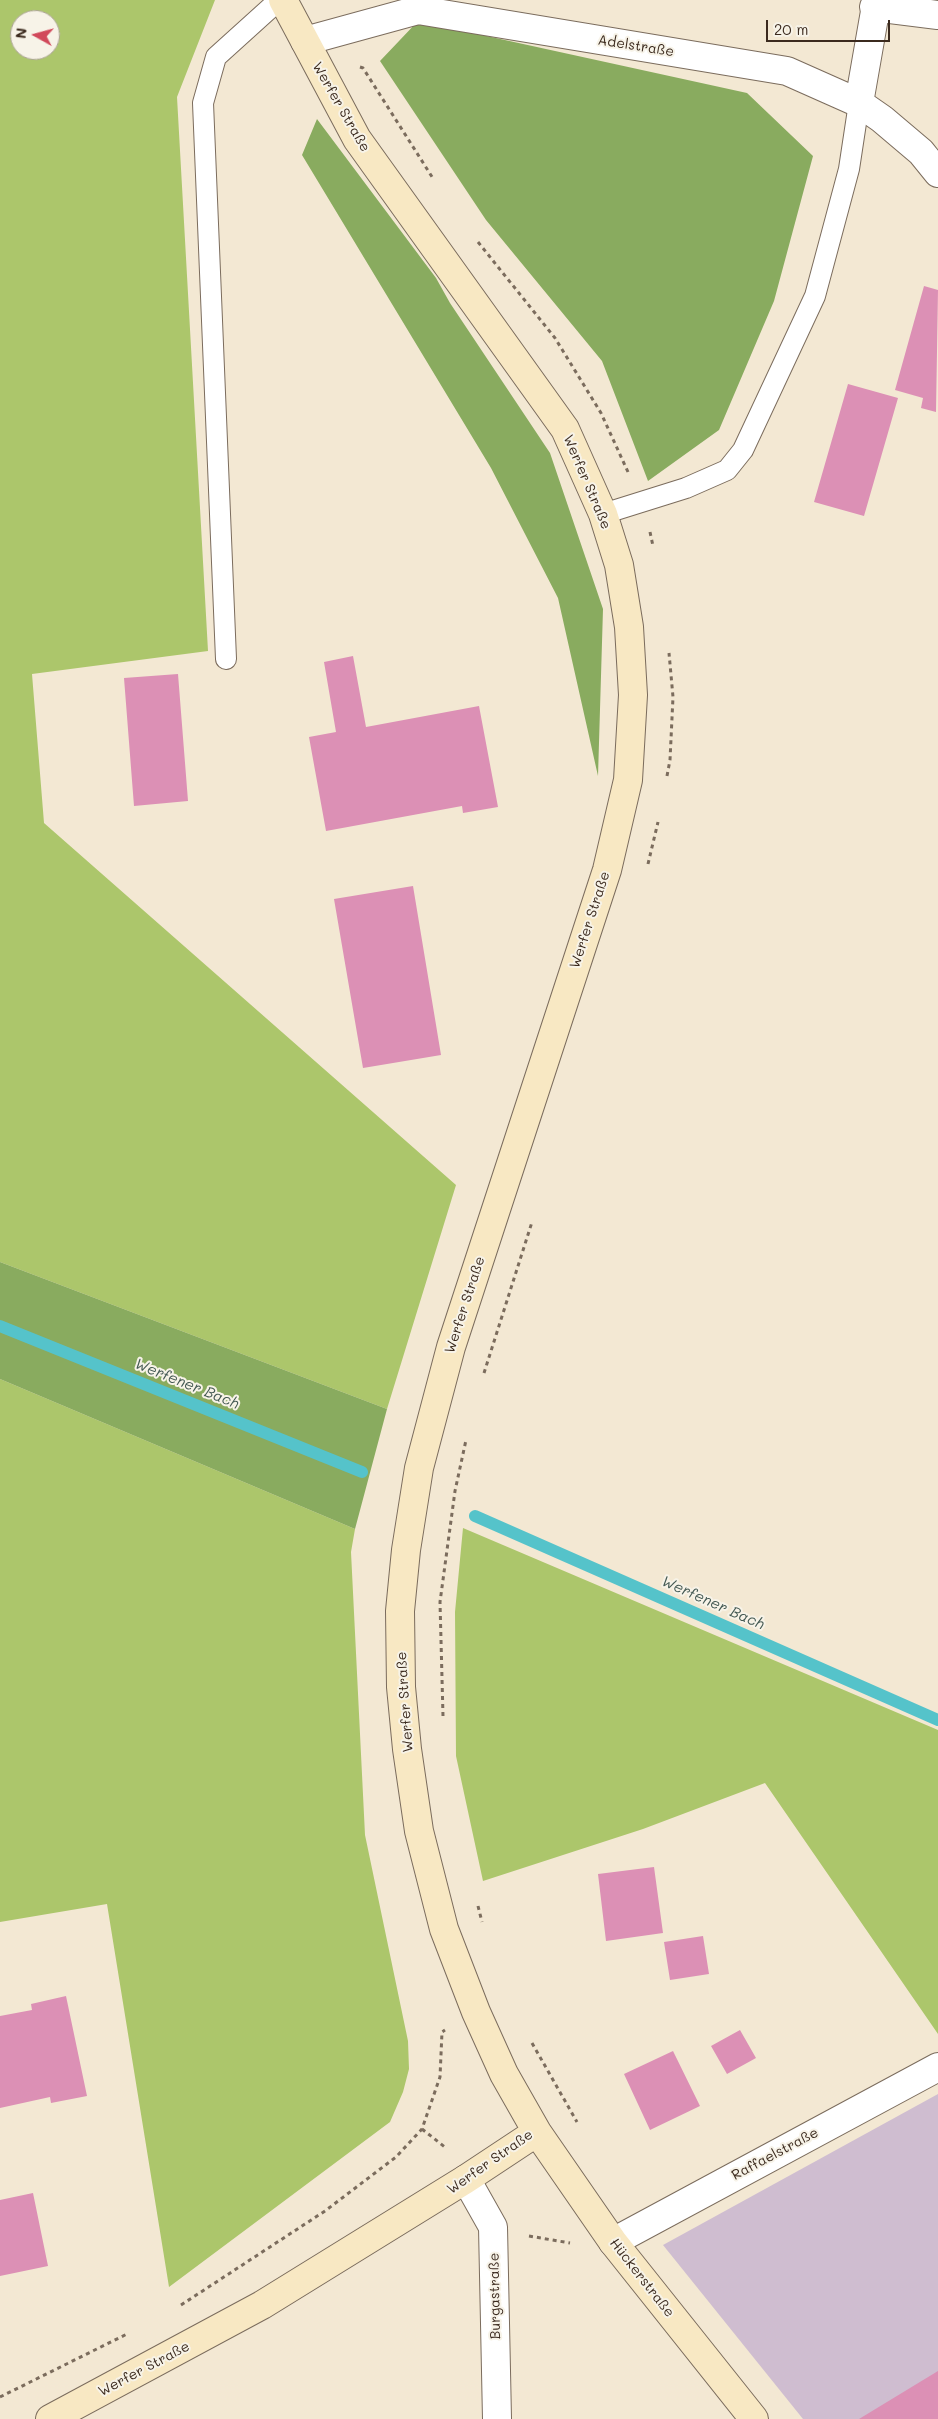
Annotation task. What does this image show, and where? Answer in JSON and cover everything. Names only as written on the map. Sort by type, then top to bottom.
[{"type":"street","name":"Werfer Straße","points":[[50,2419],[262,2305],[472,2176],[537,2132],[504,2074],[476,2012],[444,1929],[418,1831],[407,1749],[402,1687],[400,1611],[406,1550],[419,1468],[451,1347],[607,870],[628,780],[633,695],[629,627],[619,565],[603,514],[565,428],[356,139],[283,0]]},
{"type":"street","points":[[860,104],[875,4],[938,14]]},
{"type":"street","name":"Adelstraße","points":[[304,41],[418,10],[787,71],[860,104],[882,119],[921,152],[938,173]]},
{"type":"street","name":"Raffaelstraße","points":[[613,2242],[938,2067]]},
{"type":"street","name":"Hückerstraße","points":[[537,2132],[613,2242],[754,2419]]},
{"type":"street","name":"Burgastraße","points":[[472,2176],[493,2227],[497,2419]]},
{"type":"lane","points":[[226,659],[203,103],[216,57],[279,0]]},
{"type":"lane","points":[[603,514],[686,488],[727,470],[743,450],[815,296],[849,169],[860,104]]},
{"type":"path","points":[[173,2310],[325,2211],[396,2156],[422,2129],[472,2176]]},
{"type":"path","points":[[519,2234],[576,2244]]},
{"type":"path","points":[[0,2397],[138,2328]]},
{"type":"shaded area","points":[[938,2094],[938,2419],[803,2419],[663,2245]]},
{"type":"green space","points":[[0,0],[215,0],[177,97],[208,651],[32,674],[44,823],[456,1185],[387,1409],[0,1262]]},
{"type":"green space","points":[[418,21],[747,93],[813,156],[774,301],[719,430],[648,481],[602,361],[486,220],[380,61]]},
{"type":"green space","points":[[317,119],[436,278],[450,303],[550,453],[603,609],[598,776],[558,598],[491,468],[302,155]]},
{"type":"green space","points":[[0,1262],[387,1409],[355,1529],[0,1379]]},
{"type":"green space","points":[[0,1379],[355,1529],[351,1552],[365,1835],[408,2041],[409,2069],[403,2092],[390,2122],[169,2287],[107,1904],[0,1922]]},
{"type":"green space","points":[[463,1528],[938,1730],[938,2034],[765,1783],[643,1829],[483,1881],[456,1756],[455,1612]]},
{"type":"building","points":[[924,286],[938,290],[936,412],[921,408],[923,398],[895,390]]},
{"type":"building","points":[[848,384],[898,398],[864,516],[814,502]]},
{"type":"building","points":[[353,656],[366,727],[479,706],[498,807],[463,813],[462,806],[326,831],[309,737],[336,732],[324,662]]},
{"type":"building","points":[[178,674],[188,801],[134,806],[124,678]]},
{"type":"building","points":[[413,886],[441,1055],[363,1068],[334,899]]},
{"type":"building","points":[[654,1867],[663,1933],[606,1941],[598,1874]]},
{"type":"building","points":[[703,1936],[709,1974],[670,1980],[664,1942]]},
{"type":"building","points":[[66,1996],[87,2096],[51,2103],[50,2097],[0,2108],[0,2016],[32,2010],[31,2004]]},
{"type":"building","points":[[740,2030],[756,2058],[727,2074],[711,2046]]},
{"type":"building","points":[[673,2051],[700,2106],[650,2130],[624,2074]]},
{"type":"building","points":[[33,2193],[48,2266],[0,2276],[0,2200]]},
{"type":"building","points":[[938,2371],[938,2419],[859,2419]]},
{"type":"waterway","name":"Werfener Bach","points":[[0,1326],[362,1472]]},
{"type":"waterway","name":"Werfener Bach","points":[[475,1516],[938,1720]]}]
